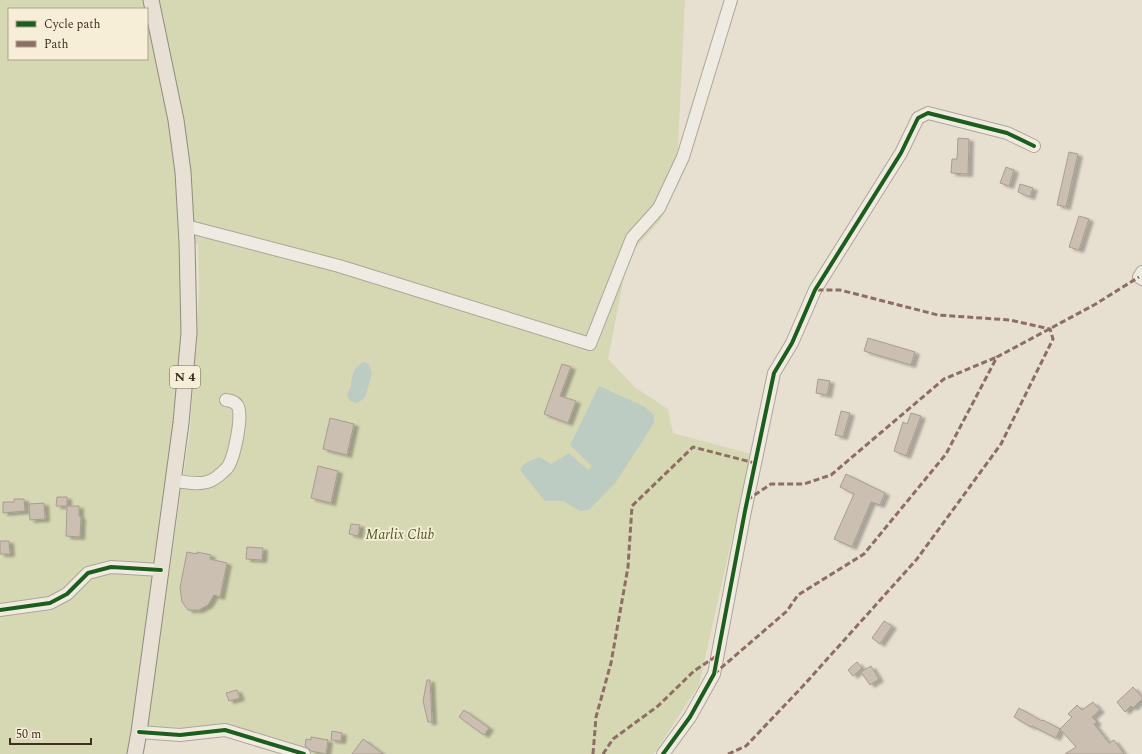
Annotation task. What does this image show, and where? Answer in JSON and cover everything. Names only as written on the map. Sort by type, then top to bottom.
[{"type":"main road","name":"N 4","points":[[135,754],[181,423],[189,333],[189,274],[183,172],[176,120],[150,0]]},
{"type":"street","points":[[186,226],[339,266],[590,344],[632,238],[659,208],[683,157],[731,0]]},
{"type":"street","points":[[663,754],[690,717],[714,674],[774,373],[792,343],[815,290],[901,153],[918,118],[928,113],[1007,133],[1034,146]]},
{"type":"street","points":[[1142,272],[1139,277],[1142,279]]},
{"type":"street","points":[[173,480],[198,484],[209,482],[228,467],[234,453],[240,414],[238,405],[232,401],[226,400]]},
{"type":"street","points":[[0,610],[50,603],[67,594],[88,572],[111,567],[161,570]]},
{"type":"street","points":[[139,732],[180,735],[225,730],[304,754]]},
{"type":"green space","name":"Marlix Club","points":[[0,0],[685,0],[678,147],[672,195],[660,221],[628,256],[608,359],[636,388],[668,409],[673,433],[751,454],[699,685],[654,754],[314,754],[242,731],[147,726],[190,430],[199,292],[198,244],[188,242],[186,370],[135,754],[0,754]]},
{"type":"shaded area","points":[[364,362],[369,364],[372,373],[366,395],[357,403],[350,401],[348,394],[355,369]]},
{"type":"shaded area","points":[[599,386],[645,407],[654,415],[654,423],[616,482],[589,510],[580,511],[563,501],[545,501],[520,470],[524,464],[539,457],[551,464],[569,453],[588,470],[592,466],[570,445]]},
{"type":"building","points":[[958,138],[969,139],[968,174],[951,173],[952,159],[957,159]]},
{"type":"building","points":[[1069,152],[1078,154],[1066,207],[1057,205]]},
{"type":"building","points":[[1006,167],[1014,170],[1009,186],[1000,183]]},
{"type":"building","points":[[1020,184],[1033,188],[1030,197],[1018,192]]},
{"type":"building","points":[[1079,216],[1089,219],[1079,250],[1069,247]]},
{"type":"building","points":[[868,338],[915,352],[911,365],[864,351]]},
{"type":"building","points":[[562,364],[571,367],[560,396],[576,401],[568,423],[544,414]]},
{"type":"building","points":[[818,379],[830,381],[827,395],[816,393]]},
{"type":"building","points":[[841,411],[850,413],[843,437],[835,435]]},
{"type":"building","points":[[911,413],[921,416],[906,456],[894,451],[903,422],[907,424]]},
{"type":"building","points":[[330,418],[354,424],[347,455],[323,449]]},
{"type":"building","points":[[318,466],[338,471],[331,503],[311,498]]},
{"type":"building","points":[[846,474],[885,493],[880,505],[871,502],[852,547],[834,539],[854,494],[840,487]]},
{"type":"building","points":[[57,497],[67,497],[67,506],[56,506]]},
{"type":"building","points":[[14,499],[24,499],[25,511],[3,513],[3,502],[14,502]]},
{"type":"building","points":[[44,503],[45,519],[30,520],[29,504]]},
{"type":"building","points":[[67,506],[79,506],[79,516],[81,517],[80,537],[66,536]]},
{"type":"building","points":[[351,524],[360,525],[358,536],[349,534]]},
{"type":"building","points":[[0,541],[9,541],[10,554],[0,554]]},
{"type":"building","points":[[247,547],[263,548],[262,560],[246,559]]},
{"type":"building","points":[[187,552],[197,554],[197,552],[211,555],[210,559],[227,563],[220,597],[214,595],[208,605],[199,610],[188,610],[182,602],[180,588]]},
{"type":"building","points":[[884,621],[892,626],[880,644],[872,638]]},
{"type":"building","points":[[857,662],[862,668],[853,676],[848,670]]},
{"type":"building","points":[[871,666],[879,679],[870,685],[861,672]]},
{"type":"building","points":[[427,680],[430,680],[432,722],[428,722],[423,701]]},
{"type":"building","points":[[1133,687],[1142,699],[1133,708],[1131,706],[1125,712],[1117,702]]},
{"type":"building","points":[[237,690],[240,698],[229,701],[226,693]]},
{"type":"building","points":[[1093,702],[1100,710],[1092,717],[1097,722],[1094,724],[1109,743],[1114,740],[1124,754],[1065,754],[1076,747],[1060,729],[1072,717],[1068,714],[1077,705],[1082,710]]},
{"type":"building","points":[[1019,708],[1060,729],[1056,738],[1032,726],[1031,727],[1014,717]]},
{"type":"building","points":[[464,710],[489,728],[484,735],[459,717]]},
{"type":"building","points":[[332,731],[342,733],[341,741],[331,740]]},
{"type":"building","points":[[311,737],[328,740],[326,754],[311,751],[305,746],[306,739],[311,740]]},
{"type":"building","points":[[363,739],[383,754],[352,754]]},
{"type":"marked path","points":[[714,674],[787,611],[798,595],[864,554],[946,454],[997,357],[1094,305],[1139,277]]},
{"type":"marked path","points":[[728,754],[746,746],[803,686],[917,559],[1001,444],[1053,339],[1050,329],[1010,320],[938,315],[840,290],[815,290]]},
{"type":"marked path","points":[[747,500],[771,484],[804,484],[831,475],[944,379],[997,357]]},
{"type":"marked path","points":[[593,754],[596,717],[611,663],[628,567],[632,506],[693,447],[755,463]]},
{"type":"marked path","points":[[603,754],[613,739],[658,706],[694,671],[718,655]]},
{"type":"cycle path","points":[[663,754],[690,717],[714,674],[745,511],[774,373],[792,343],[815,290],[901,153],[918,118],[928,113],[1007,133],[1034,146]]},
{"type":"cycle path","points":[[0,610],[50,603],[67,594],[88,573],[111,567],[161,570]]},
{"type":"cycle path","points":[[139,732],[180,735],[225,730],[304,754]]}]
